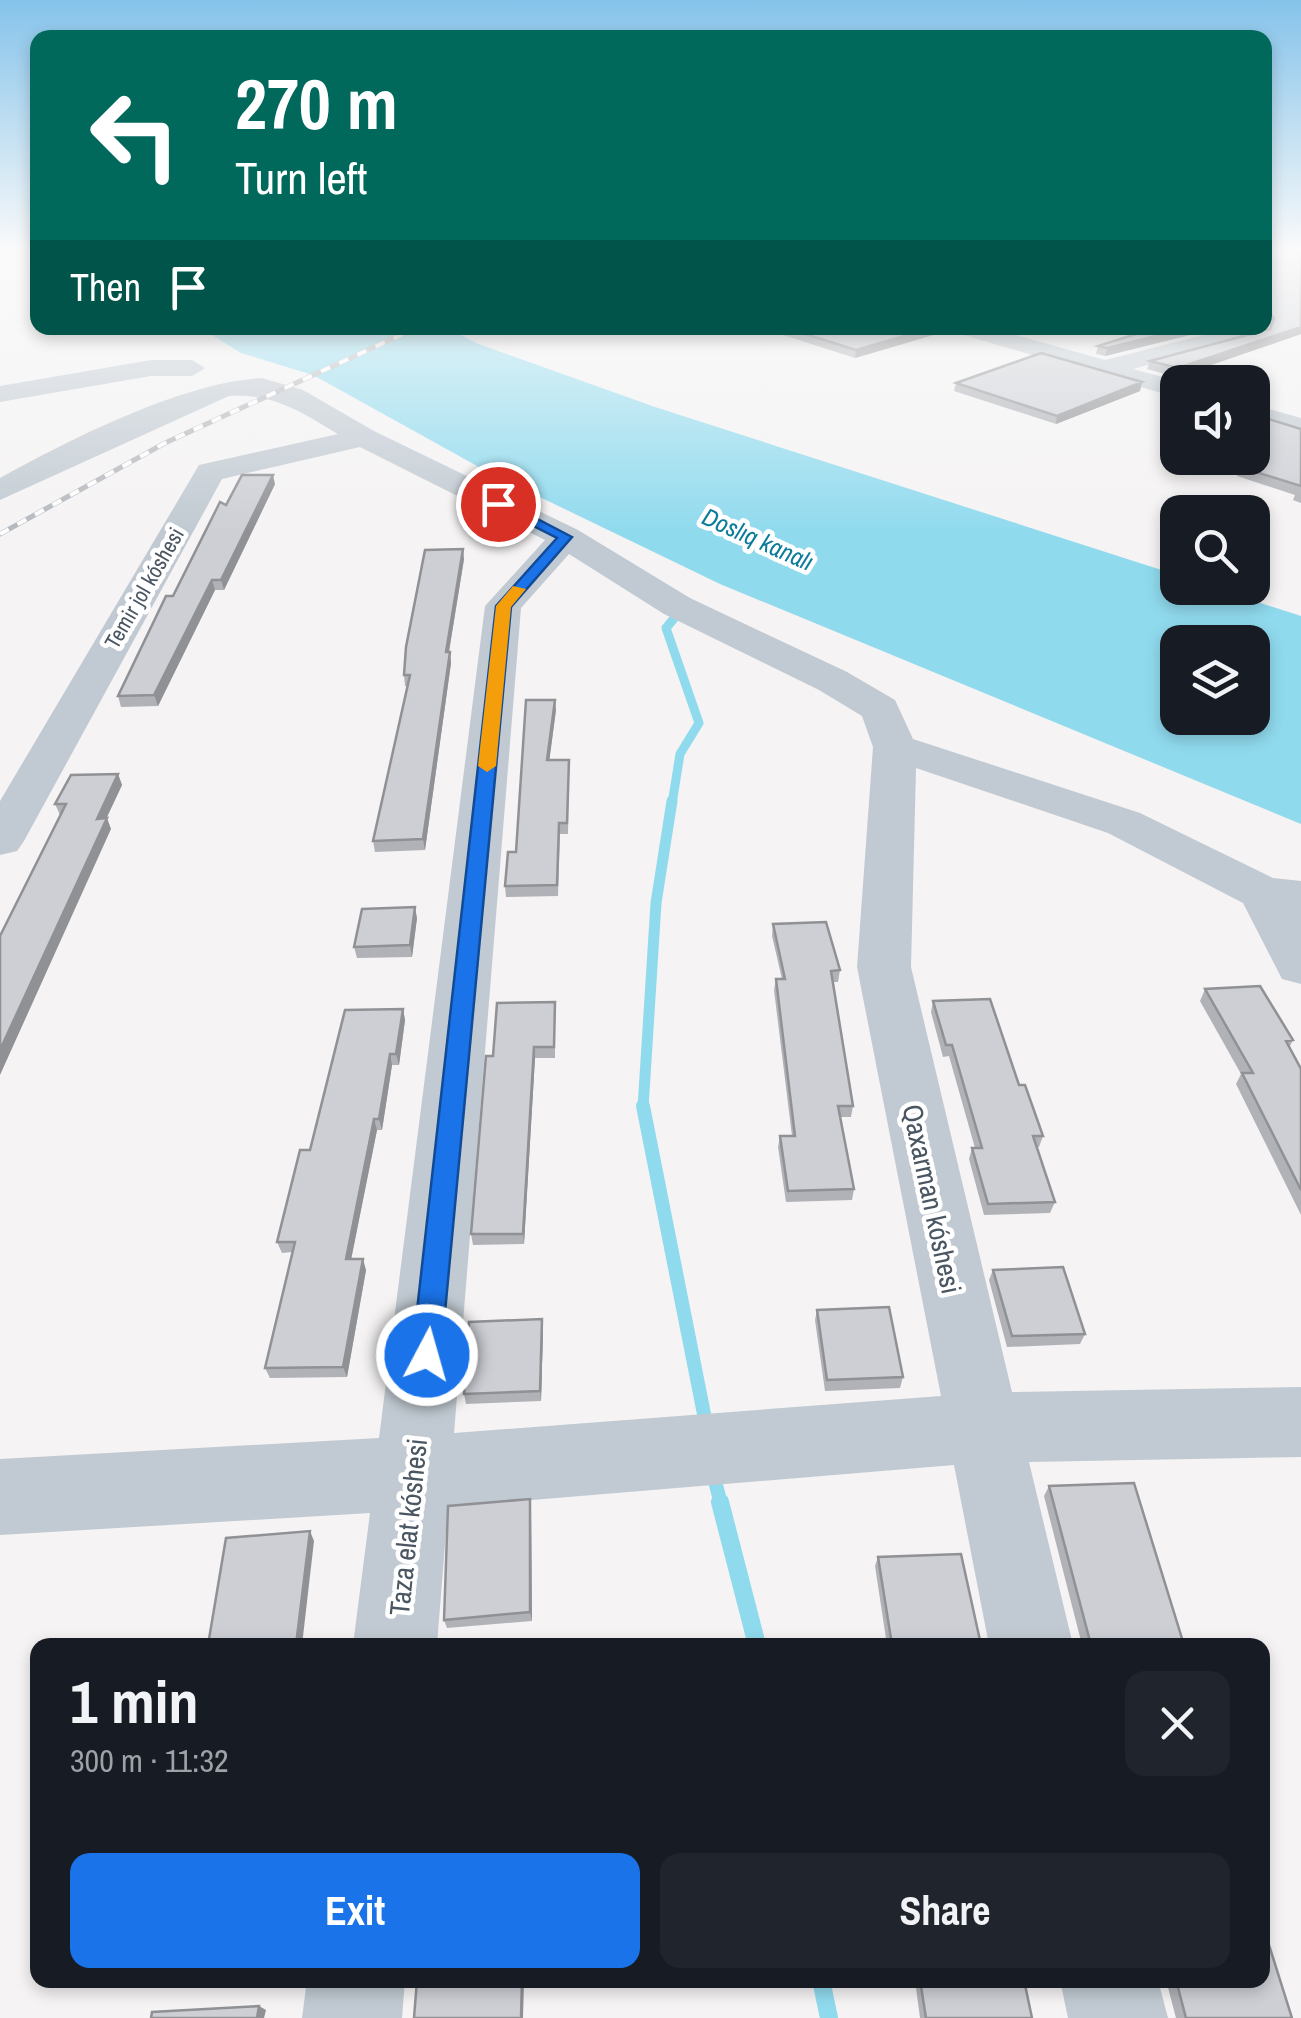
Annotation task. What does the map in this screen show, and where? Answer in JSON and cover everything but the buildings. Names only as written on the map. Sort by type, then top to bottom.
[{"type":"street","points":[[166,344],[192,368],[225,388]]},
{"type":"street","points":[[1023,344],[1160,384]]},
{"type":"street","points":[[1106,368],[1197,344]]},
{"type":"street","points":[[0,394],[151,368],[192,368]]},
{"type":"street","points":[[0,491],[46,465],[225,388],[262,386],[293,396],[364,437],[566,537],[677,606],[834,681],[880,709],[895,747],[1124,823],[1282,895],[1301,966]]},
{"type":"street","points":[[1270,418],[1301,427]]},
{"type":"street","name":"Temir jol kóshesi","points":[[0,841],[210,472],[364,437]]},
{"type":"street","name":"Taza elat kóshesi","points":[[396,1638],[503,606],[566,537]]},
{"type":"street","name":"Qaxarman kóshesi","points":[[895,747],[884,967],[980,1428],[1028,1638]]},
{"type":"street","points":[[0,1497],[415,1473],[980,1428],[1301,1422]]},
{"type":"street","points":[[352,2018],[355,1988]]},
{"type":"street","points":[[1111,1988],[1118,2018]]},
{"type":"water","name":"Doslıq kanalı","points":[[227,344],[479,344],[655,407],[1160,570],[1160,605],[1267,605],[1301,616],[1301,824],[720,584],[488,472],[313,375],[241,353]]},
{"type":"waterway","points":[[672,804],[680,754],[699,723],[666,628],[681,610]]},
{"type":"waterway","points":[[643,1106],[656,903],[672,801]]},
{"type":"waterway","points":[[643,1106],[704,1414]]},
{"type":"waterway","points":[[716,1485],[721,1504]]},
{"type":"waterway","points":[[720,1502],[755,1638]]},
{"type":"waterway","points":[[823,1988],[829,2018]]},
{"type":"railway","points":[[0,534],[165,443],[381,344]]},
{"type":"slow traffic","points":[[487,766],[503,606],[518,589]]},
{"type":"route","points":[[427,1355],[503,606],[566,537],[498,504]]}]
